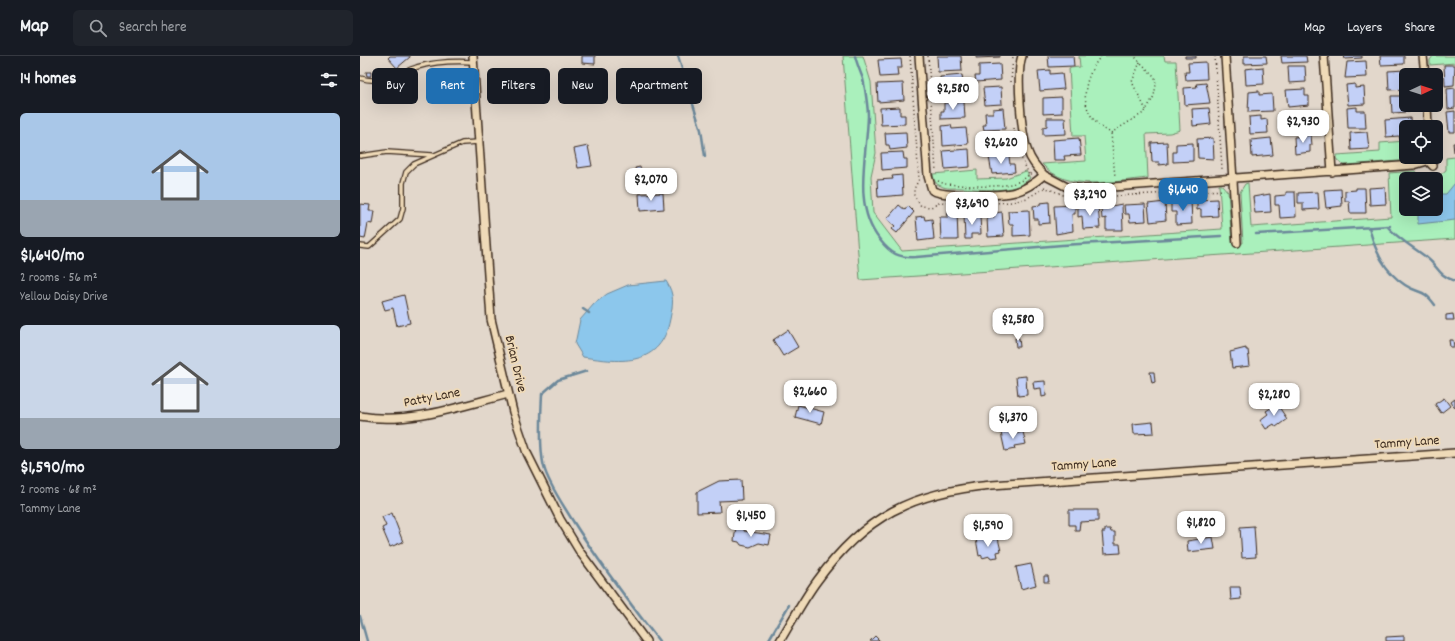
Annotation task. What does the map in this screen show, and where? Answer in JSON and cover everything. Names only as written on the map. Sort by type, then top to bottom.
[{"type":"street","points":[[919,56],[929,192],[1004,194],[1026,188],[1044,175]]},
{"type":"street","points":[[1022,56],[1020,77],[1024,139],[1031,158],[1044,175],[1062,185],[1080,189],[1414,166],[1418,164]]},
{"type":"street","points":[[1224,56],[1237,243]]},
{"type":"street","points":[[1324,56],[1332,172]]},
{"type":"street","points":[[1423,56],[1424,68]]},
{"type":"street","name":"Brian Drive","points":[[473,59],[492,319],[508,394],[527,454],[560,519],[589,565],[646,641]]},
{"type":"street","name":"Patty Lane","points":[[360,416],[389,418],[419,415],[508,394]]},
{"type":"street","name":"Tammy Lane","points":[[780,641],[816,582],[849,542],[886,514],[915,500],[932,494],[962,488],[999,484],[1455,453]]},
{"type":"lane","points":[[360,78],[380,80],[393,78],[418,67],[462,62],[473,59]]},
{"type":"lane","points":[[360,246],[369,247],[400,219],[404,208],[403,183],[406,172],[414,164],[462,143],[479,142]]},
{"type":"lane","points":[[360,156],[387,152],[435,155]]},
{"type":"path","points":[[910,56],[919,179],[913,191],[914,198],[921,206],[928,208],[941,202],[956,203]]},
{"type":"path","points":[[928,56],[938,181],[945,184],[998,186],[1016,182],[1031,174]]},
{"type":"path","points":[[1101,56],[1087,78],[1085,100],[1093,118],[1111,132],[1115,177]]},
{"type":"path","points":[[1111,132],[1146,110],[1154,96],[1156,81],[1152,73],[1134,56]]},
{"type":"path","points":[[1215,56],[1222,169]]},
{"type":"path","points":[[1140,62],[1132,82],[1133,87],[1140,96],[1146,110]]},
{"type":"path","points":[[971,204],[1013,202],[1027,198],[1044,188]]},
{"type":"green space","points":[[843,56],[863,56],[871,82],[876,153],[871,176],[873,213],[902,251],[1222,229],[1219,185],[1222,185],[1228,192],[1232,243],[1243,243],[1240,192],[1245,184],[1248,183],[1251,227],[1391,217],[1389,173],[1399,172],[1399,216],[1443,216],[1443,172],[1446,170],[1446,158],[1455,157],[1455,239],[860,280]]},
{"type":"green space","points":[[1079,56],[1164,56],[1165,61],[1176,61],[1180,130],[1170,133],[1146,134],[1148,178],[1106,183],[1078,182],[1065,179],[1053,173],[1042,164],[1086,161],[1084,136],[1073,136],[1069,68],[1080,67]]},
{"type":"green space","points":[[1433,56],[1455,56],[1455,63],[1430,65],[1430,60]]},
{"type":"green space","points":[[1399,142],[1399,161],[1343,165],[1337,160],[1337,155],[1380,152],[1380,143]]},
{"type":"green space","points":[[977,170],[977,179],[1006,178],[1026,171],[1030,178],[1015,187],[987,190],[945,188],[936,183],[933,174]]},
{"type":"water","points":[[1455,183],[1455,220],[1418,224],[1418,216],[1443,216],[1443,194],[1446,194]]},
{"type":"water","points":[[666,281],[672,295],[672,309],[665,335],[658,346],[649,354],[638,358],[625,360],[583,357],[575,344],[580,320],[594,304],[607,294],[628,285]]},
{"type":"building","points":[[390,56],[410,56],[397,68],[388,58]]},
{"type":"building","points":[[582,56],[595,56],[595,64],[582,63]]},
{"type":"building","points":[[937,56],[961,56],[962,71],[938,72]]},
{"type":"building","points":[[976,56],[1000,56],[1000,57],[976,58]]},
{"type":"building","points":[[1048,56],[1073,56],[1074,66],[1049,67]]},
{"type":"building","points":[[1185,56],[1196,56],[1196,58],[1185,58]]},
{"type":"building","points":[[1244,56],[1266,56],[1267,63],[1244,64]]},
{"type":"building","points":[[1281,56],[1306,56],[1307,62],[1282,63]]},
{"type":"building","points":[[1344,56],[1362,56],[1362,58],[1345,59]]},
{"type":"building","points":[[1380,56],[1404,56],[1404,64],[1381,65]]},
{"type":"building","points":[[901,59],[902,68],[897,68],[898,76],[880,77],[878,60]]},
{"type":"building","points":[[1366,61],[1367,77],[1345,78],[1347,62]]},
{"type":"building","points":[[1206,62],[1207,79],[1186,80],[1185,72],[1189,72],[1188,63]]},
{"type":"building","points":[[1000,64],[1001,80],[976,82],[975,76],[979,76],[979,65]]},
{"type":"building","points":[[1444,65],[1455,65],[1454,85],[1445,86]]},
{"type":"building","points":[[1288,66],[1305,66],[1306,82],[1289,83]]},
{"type":"building","points":[[1263,67],[1264,84],[1246,85],[1245,69]]},
{"type":"building","points":[[1050,70],[1050,74],[1062,73],[1064,89],[1040,91],[1038,71]]},
{"type":"building","points":[[1399,70],[1399,89],[1389,90],[1388,71]]},
{"type":"building","points":[[366,72],[371,72],[371,76],[367,76]]},
{"type":"building","points":[[962,75],[964,92],[941,93],[940,77]]},
{"type":"building","points":[[903,83],[904,100],[878,102],[877,84]]},
{"type":"building","points":[[1206,83],[1210,103],[1185,105],[1184,88],[1197,87],[1196,84]]},
{"type":"building","points":[[1355,84],[1355,88],[1364,87],[1365,104],[1348,105],[1346,85]]},
{"type":"building","points":[[1001,87],[1002,104],[985,105],[983,88]]},
{"type":"building","points":[[1455,88],[1455,108],[1448,109],[1447,89]]},
{"type":"building","points":[[1305,89],[1305,96],[1309,96],[1309,105],[1288,107],[1286,90]]},
{"type":"building","points":[[1259,91],[1259,95],[1272,94],[1273,111],[1248,112],[1249,92]]},
{"type":"building","points":[[1391,96],[1399,96],[1399,112],[1409,112],[1392,113]]},
{"type":"building","points":[[1062,97],[1062,113],[1043,114],[1043,98]]},
{"type":"building","points":[[964,102],[965,118],[941,119],[941,111],[944,111],[944,103]]},
{"type":"building","points":[[900,107],[900,115],[905,115],[905,124],[881,125],[880,108]]},
{"type":"building","points":[[1357,107],[1357,111],[1365,111],[1366,128],[1348,128],[1347,108]]},
{"type":"building","points":[[1003,108],[1005,129],[984,130],[983,125],[986,125],[985,113],[993,113],[993,109]]},
{"type":"building","points":[[1209,108],[1211,124],[1193,126],[1192,109]]},
{"type":"building","points":[[1309,111],[1310,131],[1287,133],[1285,117],[1298,116],[1297,112]]},
{"type":"building","points":[[1455,111],[1455,132],[1449,132],[1447,112]]},
{"type":"building","points":[[1261,116],[1261,120],[1267,119],[1268,133],[1250,134],[1249,117]]},
{"type":"building","points":[[1047,118],[1065,118],[1066,134],[1043,135],[1043,127],[1047,126]]},
{"type":"building","points":[[1410,118],[1410,120],[1399,120],[1399,136],[1386,137],[1385,120]]},
{"type":"building","points":[[951,125],[952,129],[966,128],[968,144],[943,146],[942,126]]},
{"type":"building","points":[[906,132],[907,148],[890,150],[889,145],[886,145],[885,133]]},
{"type":"building","points":[[1367,132],[1369,149],[1351,150],[1350,133]]},
{"type":"building","points":[[1005,133],[1006,150],[982,152],[981,134]]},
{"type":"building","points":[[1311,135],[1312,145],[1310,145],[1310,152],[1295,154],[1294,137]]},
{"type":"building","points":[[1079,138],[1081,155],[1064,156],[1065,160],[1054,160],[1053,140]]},
{"type":"building","points":[[1213,138],[1214,159],[1198,158],[1197,139]]},
{"type":"building","points":[[1271,138],[1273,155],[1252,157],[1251,140]]},
{"type":"building","points":[[1167,142],[1168,164],[1159,165],[1159,162],[1152,162],[1151,143]]},
{"type":"building","points":[[1193,143],[1193,161],[1173,162],[1173,152],[1176,152],[1176,144]]},
{"type":"building","points":[[1453,143],[1455,143],[1455,152],[1454,152]]},
{"type":"building","points":[[588,146],[592,166],[578,168],[574,149]]},
{"type":"building","points":[[969,149],[970,167],[945,169],[943,151]]},
{"type":"building","points":[[903,152],[904,159],[907,159],[907,168],[882,170],[881,153]]},
{"type":"building","points":[[1009,156],[1010,164],[1014,164],[1015,172],[992,174],[989,157]]},
{"type":"building","points":[[640,167],[641,171],[636,172],[635,168]]},
{"type":"building","points":[[902,175],[903,195],[878,197],[877,180],[893,179],[892,176]]},
{"type":"building","points":[[1385,187],[1386,204],[1370,205],[1369,188]]},
{"type":"building","points":[[1356,188],[1365,188],[1366,213],[1350,213],[1349,201],[1345,201],[1345,191],[1356,190]]},
{"type":"building","points":[[1341,189],[1342,206],[1326,208],[1324,190]]},
{"type":"building","points":[[1286,192],[1295,192],[1296,217],[1280,218],[1279,205],[1275,205],[1275,196],[1286,195]]},
{"type":"building","points":[[1318,192],[1319,209],[1303,210],[1303,203],[1298,203],[1298,193]]},
{"type":"building","points":[[663,193],[664,209],[640,211],[639,194]]},
{"type":"building","points":[[1270,194],[1271,212],[1255,213],[1253,197]]},
{"type":"building","points":[[1182,199],[1191,199],[1192,224],[1176,225],[1176,212],[1171,212],[1171,203],[1182,202]]},
{"type":"building","points":[[1217,199],[1218,216],[1201,217],[1201,209],[1197,210],[1197,200]]},
{"type":"building","points":[[1049,202],[1050,223],[1038,224],[1038,219],[1034,219],[1033,206],[1040,205],[1040,203]]},
{"type":"building","points":[[1165,202],[1166,220],[1150,222],[1148,204]]},
{"type":"building","points":[[360,204],[370,205],[369,211],[374,211],[372,224],[368,223],[365,239],[360,238]]},
{"type":"building","points":[[1122,204],[1123,230],[1106,230],[1106,218],[1102,219],[1101,208]]},
{"type":"building","points":[[1145,204],[1146,221],[1130,222],[1129,214],[1125,214],[1124,205]]},
{"type":"building","points":[[899,205],[905,210],[908,206],[914,212],[897,233],[892,229],[895,226],[887,219]]},
{"type":"building","points":[[1075,205],[1075,214],[1072,214],[1073,231],[1056,234],[1054,206]]},
{"type":"building","points":[[1098,206],[1100,228],[1083,229],[1082,216],[1078,217],[1078,207]]},
{"type":"building","points":[[1029,210],[1030,235],[1013,236],[1013,224],[1009,224],[1008,211]]},
{"type":"building","points":[[957,211],[958,240],[941,240],[940,217],[948,217],[947,212]]},
{"type":"building","points":[[1002,212],[1004,236],[988,237],[987,217],[994,217],[994,213]]},
{"type":"building","points":[[964,215],[980,216],[981,234],[971,234],[971,239],[965,239]]},
{"type":"building","points":[[924,216],[925,220],[932,219],[934,239],[918,241],[916,217]]},
{"type":"building","points":[[404,295],[410,323],[397,326],[393,308],[385,310],[382,301]]},
{"type":"building","points":[[1453,314],[1454,320],[1446,320],[1446,315]]},
{"type":"building","points":[[788,330],[798,347],[783,356],[773,340]]},
{"type":"building","points":[[1015,338],[1019,338],[1020,347],[1016,347]]},
{"type":"building","points":[[1449,340],[1453,340],[1454,347],[1450,347]]},
{"type":"building","points":[[1246,348],[1246,350],[1248,350],[1250,366],[1232,368],[1230,352]]},
{"type":"building","points":[[1150,372],[1154,372],[1155,382],[1152,383]]},
{"type":"building","points":[[1026,376],[1027,395],[1018,396],[1016,377]]},
{"type":"building","points":[[1045,381],[1046,396],[1042,397],[1041,388],[1034,389],[1033,382]]},
{"type":"building","points":[[1444,398],[1450,406],[1441,413],[1435,404]]},
{"type":"building","points":[[1455,399],[1455,408],[1451,402]]},
{"type":"building","points":[[1277,404],[1287,419],[1276,427],[1274,424],[1266,429],[1260,420],[1268,414],[1266,411]]},
{"type":"building","points":[[798,405],[824,412],[821,424],[795,417]]},
{"type":"building","points":[[1153,422],[1154,433],[1134,434],[1133,424]]},
{"type":"building","points":[[1013,430],[1014,434],[1023,432],[1026,444],[1014,446],[1015,449],[1005,451],[1001,433]]},
{"type":"building","points":[[741,480],[742,500],[719,501],[720,512],[697,513],[697,492],[719,481]]},
{"type":"building","points":[[1069,510],[1098,510],[1098,521],[1080,522],[1079,530],[1075,530],[1075,525],[1069,525]]},
{"type":"building","points":[[392,513],[403,542],[390,547],[382,528],[386,526],[382,517]]},
{"type":"building","points":[[736,526],[744,527],[744,531],[771,535],[769,545],[759,543],[750,547],[741,545],[739,542],[734,541]]},
{"type":"building","points":[[1254,526],[1256,557],[1242,558],[1240,527]]},
{"type":"building","points":[[1105,529],[1110,529],[1111,532],[1115,532],[1115,544],[1120,544],[1121,553],[1104,554],[1102,532],[1105,532]]},
{"type":"building","points":[[985,537],[986,541],[998,538],[1001,551],[997,552],[998,557],[990,558],[990,556],[982,558],[982,555],[979,556],[976,539]]},
{"type":"building","points":[[1213,537],[1215,549],[1188,552],[1187,541]]},
{"type":"building","points":[[1031,564],[1036,585],[1021,589],[1016,567]]},
{"type":"building","points":[[1044,576],[1048,576],[1049,582],[1044,582]]},
{"type":"building","points":[[1230,587],[1240,587],[1241,599],[1231,600]]},
{"type":"building","points":[[875,636],[880,641],[870,641]]},
{"type":"building","points":[[1404,636],[1404,641],[1386,641],[1386,637]]},
{"type":"waterway","points":[[678,56],[701,130],[705,156]]},
{"type":"waterway","points":[[855,56],[863,79],[868,112],[863,180],[866,212],[871,227],[880,240],[888,249],[900,256],[916,257],[1062,245],[1221,236]]},
{"type":"waterway","points":[[1387,226],[1401,239],[1421,253],[1444,276],[1455,281]]},
{"type":"waterway","points":[[1256,234],[1390,226]]},
{"type":"waterway","points":[[1369,227],[1377,252],[1391,273],[1405,285],[1427,296],[1435,305]]},
{"type":"waterway","points":[[583,309],[589,313]]},
{"type":"waterway","points":[[587,371],[558,380],[542,394],[541,441],[544,467],[556,493],[581,534],[659,641]]},
{"type":"waterway","points":[[768,641],[789,605]]},
{"type":"waterway","points":[[360,616],[367,641]]}]
